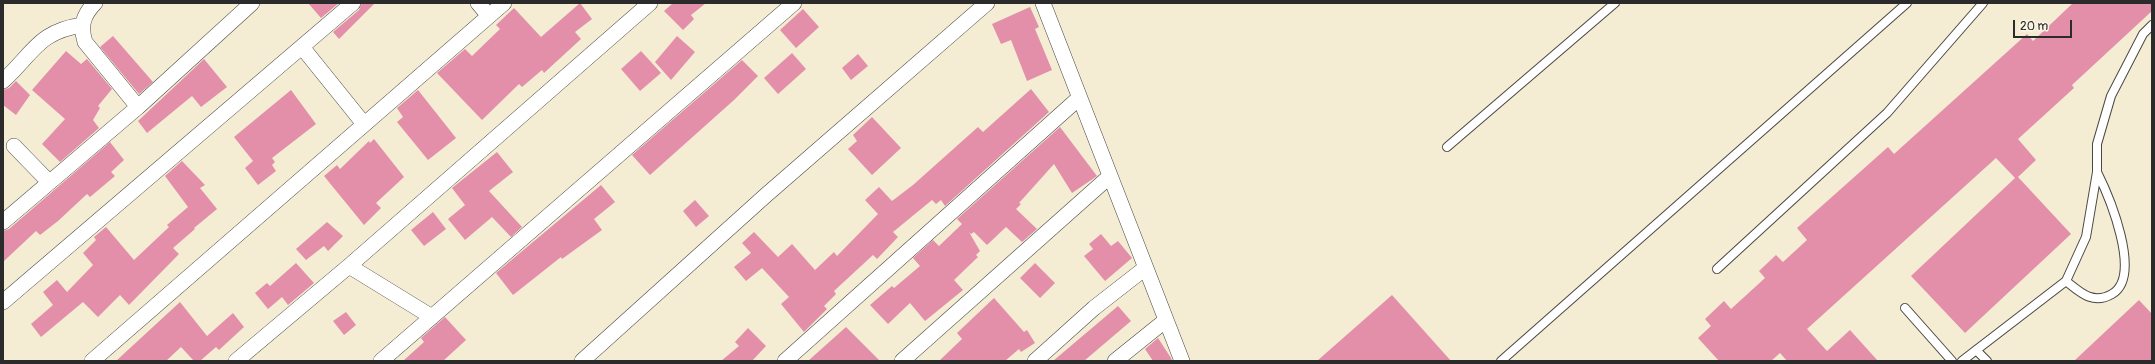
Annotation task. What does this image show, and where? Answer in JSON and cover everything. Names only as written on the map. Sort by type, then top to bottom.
[{"type":"street","points":[[95,3],[86,14],[83,25],[82,32],[85,42],[138,107]]},
{"type":"street","points":[[3,222],[138,107],[252,3]]},
{"type":"street","points":[[3,302],[354,3]]},
{"type":"street","points":[[478,3],[489,16]]},
{"type":"street","points":[[92,361],[504,3]]},
{"type":"street","points":[[236,361],[349,266],[650,3]]},
{"type":"street","points":[[380,361],[794,3]]},
{"type":"street","points":[[582,361],[765,196],[987,3]]},
{"type":"street","points":[[1043,3],[1144,268],[1182,361]]},
{"type":"street","points":[[3,81],[44,39],[65,28],[83,25]]},
{"type":"street","points":[[302,47],[364,124]]},
{"type":"street","points":[[785,361],[1079,98]]},
{"type":"street","points":[[14,146],[49,182]]},
{"type":"street","points":[[902,361],[1110,176]]},
{"type":"street","points":[[349,266],[432,317]]},
{"type":"street","points":[[1035,361],[1094,308],[1144,268]]},
{"type":"street","points":[[1115,361],[1166,320]]},
{"type":"lane","points":[[1447,147],[1616,3]]},
{"type":"lane","points":[[1501,361],[1907,3]]},
{"type":"lane","points":[[1717,270],[1886,113],[1983,3]]},
{"type":"lane","points":[[1962,361],[2066,281],[2086,237],[2097,172],[2097,144],[2111,96],[2143,34],[2152,25]]},
{"type":"lane","points":[[2066,281],[2089,299],[2104,299],[2117,291],[2125,278],[2121,231],[2110,197],[2097,172]]},
{"type":"lane","points":[[1905,308],[1952,361]]},
{"type":"lane","points":[[1976,350],[1987,361]]},
{"type":"building","points":[[308,3],[339,3],[321,18]]},
{"type":"building","points":[[362,3],[375,3],[339,39],[333,32],[359,10]]},
{"type":"building","points":[[580,3],[592,19],[575,32],[581,39],[544,73],[542,70],[522,87],[519,84],[482,120],[437,73],[465,49],[472,56],[500,29],[496,25],[514,8],[541,37]]},
{"type":"building","points":[[673,3],[706,3],[691,15],[694,19],[683,30],[664,11]]},
{"type":"building","points":[[2073,3],[2152,3],[2152,11],[2072,85],[2074,88],[2018,139],[2036,160],[2018,177],[2071,234],[1965,333],[1911,276],[2015,178],[1996,158],[1807,329],[1827,351],[1850,330],[1878,361],[1787,361],[1780,353],[1771,361],[1719,361],[1698,338],[1711,326],[1705,319],[1724,301],[1731,309],[1765,278],[1759,271],[1776,255],[1783,262],[1807,240],[1797,228],[1888,147],[1894,154],[2027,34],[2033,41]]},
{"type":"building","points":[[1030,7],[1039,27],[1035,29],[1052,70],[1027,81],[1011,40],[1001,44],[992,24]]},
{"type":"building","points":[[803,9],[819,27],[796,48],[780,30]]},
{"type":"building","points":[[113,36],[153,82],[139,94],[100,47]]},
{"type":"building","points":[[677,36],[695,52],[671,80],[655,62]]},
{"type":"building","points":[[66,51],[81,64],[87,59],[112,89],[98,106],[100,108],[93,120],[99,128],[60,162],[42,144],[65,119],[32,90]]},
{"type":"building","points":[[641,51],[661,73],[640,91],[621,69]]},
{"type":"building","points":[[792,53],[806,69],[778,94],[764,78]]},
{"type":"building","points":[[858,54],[868,66],[851,80],[842,68]]},
{"type":"building","points":[[204,59],[227,87],[201,107],[192,96],[147,133],[138,121]]},
{"type":"building","points":[[742,60],[758,76],[734,100],[650,175],[632,155]]},
{"type":"building","points":[[16,81],[30,95],[16,115],[3,105],[3,90],[9,88]]},
{"type":"building","points":[[1031,89],[1049,112],[945,206],[941,200],[936,204],[932,200],[893,232],[898,237],[877,259],[873,255],[834,291],[836,294],[824,306],[827,309],[804,332],[781,304],[789,297],[762,268],[746,281],[734,267],[751,253],[742,243],[754,232],[778,257],[792,244],[815,270],[834,252],[837,256],[878,214],[865,200],[879,187],[892,201],[913,185],[978,127],[983,132]]},
{"type":"building","points":[[291,90],[316,124],[272,158],[275,162],[272,165],[276,171],[258,185],[245,168],[253,161],[234,137]]},
{"type":"building","points":[[418,90],[456,138],[428,160],[397,122],[403,117],[397,108]]},
{"type":"building","points":[[872,117],[901,148],[872,175],[848,149],[857,141],[853,135]]},
{"type":"building","points":[[1060,127],[1097,176],[1072,193],[1054,164],[1019,203],[1021,204],[1016,209],[1037,229],[1022,242],[1006,227],[987,245],[974,232],[971,234],[969,232],[980,251],[976,255],[978,257],[954,280],[963,290],[925,321],[910,303],[888,324],[870,305],[892,286],[894,288],[920,266],[913,258],[933,240],[939,246],[962,224],[957,219]]},
{"type":"building","points":[[374,139],[404,177],[376,203],[381,208],[364,225],[324,176],[337,165],[340,169],[369,141],[370,143]]},
{"type":"building","points":[[110,142],[124,160],[111,172],[115,176],[90,197],[87,194],[58,221],[40,235],[36,231],[3,262],[3,231],[9,229]]},
{"type":"building","points":[[497,152],[513,172],[489,191],[522,227],[511,237],[492,217],[465,240],[448,219],[465,205],[452,188]]},
{"type":"building","points":[[182,161],[205,185],[200,188],[217,209],[173,248],[179,254],[129,305],[120,295],[98,317],[83,302],[41,337],[31,324],[53,305],[43,292],[57,280],[67,292],[93,265],[83,253],[96,240],[94,237],[106,227],[134,260],[169,227],[167,225],[188,207],[165,176]]},
{"type":"building","points":[[601,185],[615,202],[594,219],[602,230],[562,259],[561,257],[513,295],[496,273]]},
{"type":"building","points":[[695,200],[709,216],[696,227],[683,211]]},
{"type":"building","points":[[433,212],[446,229],[424,246],[411,230]]},
{"type":"building","points":[[327,222],[343,236],[328,251],[324,246],[306,260],[296,249]]},
{"type":"building","points":[[1101,234],[1111,246],[1118,241],[1132,258],[1105,281],[1084,256],[1093,249],[1089,244]]},
{"type":"building","points":[[296,263],[314,283],[288,305],[282,297],[268,309],[255,293],[267,283],[270,286]]},
{"type":"building","points":[[1035,263],[1055,283],[1040,298],[1020,278]]},
{"type":"building","points":[[1392,295],[1451,361],[1317,361]]},
{"type":"building","points":[[994,298],[1024,332],[1027,330],[1035,343],[1021,352],[1019,349],[1005,361],[939,361],[962,339],[957,333]]},
{"type":"building","points":[[2139,300],[2152,314],[2152,361],[2074,361]]},
{"type":"building","points":[[180,302],[207,336],[233,313],[244,327],[219,350],[216,347],[200,361],[194,361],[181,347],[166,361],[116,361]]},
{"type":"building","points":[[1118,306],[1131,321],[1084,361],[1053,361]]},
{"type":"building","points":[[346,312],[356,325],[344,335],[333,321]]},
{"type":"building","points":[[445,317],[466,340],[443,361],[403,361],[424,342],[421,338]]},
{"type":"building","points":[[846,327],[880,361],[808,361]]},
{"type":"building","points":[[748,328],[766,346],[752,361],[721,361],[739,346],[735,342]]},
{"type":"building","points":[[1158,338],[1172,361],[1153,361],[1145,349]]}]
